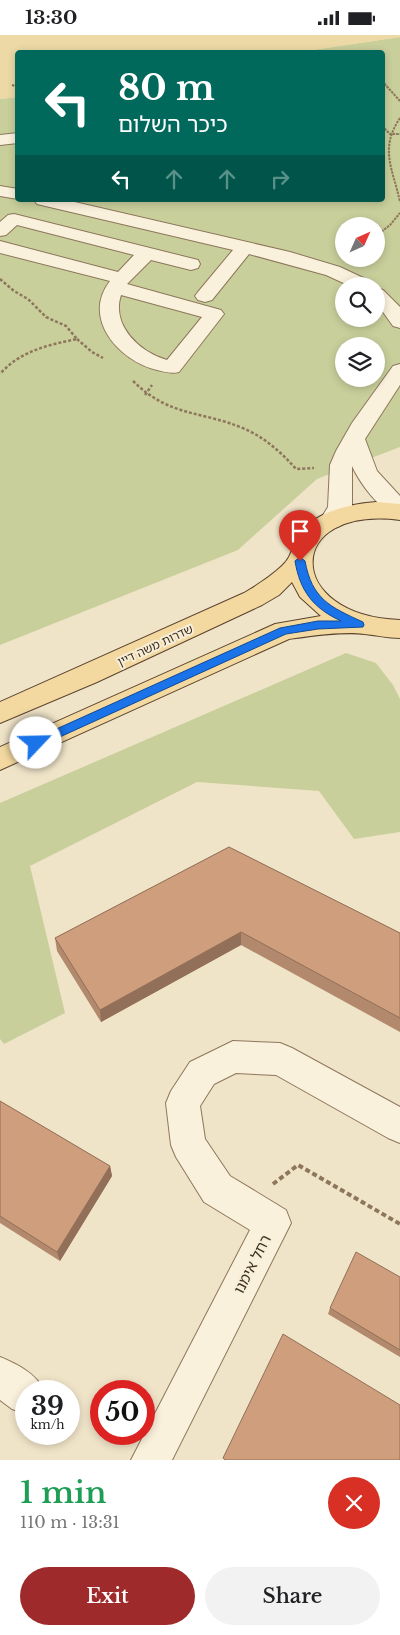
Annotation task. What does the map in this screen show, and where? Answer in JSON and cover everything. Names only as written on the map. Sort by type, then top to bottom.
[{"type":"main road","points":[[359,625],[334,613],[315,598],[303,580],[300,561],[305,545],[315,531],[332,519],[352,512],[375,509],[400,510]]},
{"type":"main road","name":"שדרות משה דיין","points":[[0,713],[88,675],[253,599],[270,589],[300,561]]},
{"type":"main road","points":[[0,759],[284,631],[318,625],[359,625],[396,632]]},
{"type":"street","points":[[0,140],[15,138]]},
{"type":"street","points":[[0,191],[15,194]]},
{"type":"street","points":[[52,202],[314,264],[348,277]]},
{"type":"street","points":[[0,231],[14,219],[191,264]]},
{"type":"street","points":[[103,241],[125,219]]},
{"type":"street","points":[[0,247],[119,283],[151,297],[214,313],[172,368],[152,362],[131,350],[109,316],[110,296],[119,283],[147,253]]},
{"type":"street","points":[[205,297],[245,247]]},
{"type":"street","points":[[385,302],[400,322]]},
{"type":"street","points":[[332,519],[340,507],[341,465],[354,439],[400,370]]},
{"type":"street","points":[[354,439],[361,464],[374,485],[400,510]]},
{"type":"street","name":"רחל אימנו","points":[[151,1460],[273,1223],[217,1189],[188,1145],[184,1103],[202,1073],[233,1057],[280,1059],[400,1126]]},
{"type":"street","points":[[0,1376],[15,1387]]},
{"type":"path","points":[[385,84],[400,101]]},
{"type":"path","points":[[400,118],[390,134],[389,160],[397,183],[400,202]]},
{"type":"path","points":[[385,129],[390,134],[400,134]]},
{"type":"path","points":[[385,229],[400,213]]},
{"type":"path","points":[[0,279],[14,291],[28,299],[46,317],[66,326],[92,352],[106,360]]},
{"type":"path","points":[[0,374],[15,359],[54,344],[77,339]]},
{"type":"path","points":[[130,377],[145,395],[165,407],[233,424],[250,432],[279,449],[296,469],[341,465]]},
{"type":"path","points":[[244,1206],[298,1165],[400,1224]]},
{"type":"green space","points":[[400,37],[400,447],[317,479],[238,550],[0,645],[0,99],[15,97],[15,202],[385,202],[385,50],[312,50]]},
{"type":"green space","points":[[346,653],[376,663],[393,685],[400,699],[400,832],[354,839],[319,791],[197,782],[30,866],[65,1013],[4,1044],[0,1039],[0,803]]},
{"type":"sand","points":[[0,35],[400,35],[400,37],[312,50],[15,50],[15,97],[0,99]]},
{"type":"building","points":[[229,847],[400,933],[400,1018],[241,932],[100,1010],[55,938]]},
{"type":"building","points":[[0,1101],[110,1166],[57,1252],[0,1216]]},
{"type":"building","points":[[356,1252],[400,1277],[400,1350],[330,1308]]},
{"type":"building","points":[[283,1334],[400,1405],[400,1460],[225,1460],[223,1458]]},
{"type":"route","points":[[36,743],[284,631],[318,625],[359,625],[334,613],[315,598],[303,580],[300,561]]}]
